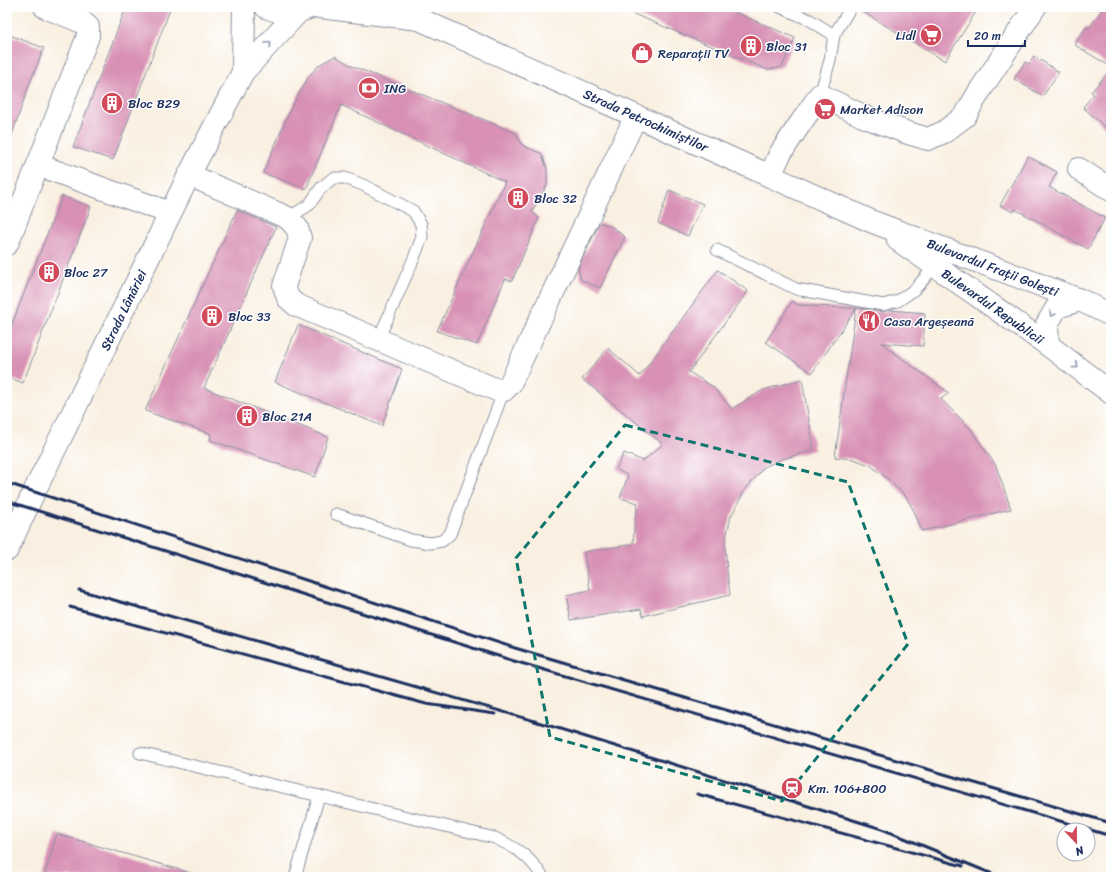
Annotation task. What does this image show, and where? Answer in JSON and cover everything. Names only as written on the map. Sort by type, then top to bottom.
[{"type":"street","points":[[7,244],[88,36],[88,27],[82,22],[45,7]]},
{"type":"street","points":[[243,72],[244,7]]},
{"type":"street","name":"Strada Petrochimiștilor","points":[[266,7],[284,12],[310,8],[412,13],[636,116],[873,222]]},
{"type":"street","points":[[770,176],[780,154],[820,95],[863,116],[908,133],[928,138],[944,132],[965,116],[1035,7]]},
{"type":"street","points":[[243,72],[310,8]]},
{"type":"street","name":"Strada Lânăriei","points":[[8,545],[170,213],[243,72]]},
{"type":"street","points":[[189,175],[288,218],[298,228],[300,238],[284,286],[288,298],[296,305],[497,390],[504,390],[510,384],[636,116]]},
{"type":"street","points":[[38,165],[170,213]]},
{"type":"street","points":[[1079,169],[1111,190]]},
{"type":"street","name":"Bulevardul Republicii","points":[[873,222],[1048,345],[1111,393]]},
{"type":"street","name":"Bulevardul Frații Golești","points":[[873,222],[1080,300],[1111,315]]},
{"type":"street","points":[[1048,345],[1047,324],[1057,307],[1080,300]]},
{"type":"lane","points":[[780,7],[810,20],[834,35]]},
{"type":"lane","points":[[820,95],[830,60],[834,35],[851,7]]},
{"type":"lane","points":[[288,218],[309,205],[321,188],[333,178],[346,178],[363,185],[413,211],[421,224],[422,237],[378,340]]},
{"type":"lane","points":[[717,250],[796,289],[883,305],[898,301],[915,289],[935,266]]},
{"type":"lane","points":[[336,514],[411,540],[431,543],[442,541],[450,534],[504,390]]},
{"type":"lane","points":[[140,753],[496,838],[515,847],[527,856],[543,877]]},
{"type":"lane","points":[[295,877],[320,796]]},
{"type":"highlighted area","points":[[625,425],[848,482],[908,644],[782,801],[550,737],[516,558]]},
{"type":"building","name":"Bloc B29","points":[[126,7],[171,7],[113,160],[73,147]]},
{"type":"building","name":"Bloc 31","points":[[617,7],[723,7],[795,38],[782,67],[768,70]]},
{"type":"building","name":"Lidl","points":[[858,7],[979,7],[945,61],[858,9]]},
{"type":"building","points":[[1104,7],[1111,7],[1111,67],[1075,45],[1086,27],[1088,29]]},
{"type":"building","points":[[7,34],[44,48],[29,85],[9,143],[7,142]]},
{"type":"building","name":"Bloc 32","points":[[335,56],[352,66],[516,133],[522,145],[542,154],[547,169],[547,185],[532,212],[539,218],[512,281],[505,279],[477,345],[437,331],[505,182],[341,105],[306,189],[263,173],[291,108],[309,76],[319,65]]},
{"type":"building","points":[[1034,56],[1059,72],[1043,96],[1014,79],[1025,62],[1029,64]]},
{"type":"building","points":[[1111,69],[1111,133],[1083,107],[1094,94],[1091,92]]},
{"type":"building","points":[[1028,156],[1057,172],[1049,187],[1105,218],[1088,249],[1015,209],[1013,212],[1000,205]]},
{"type":"building","points":[[669,190],[703,204],[688,236],[658,223]]},
{"type":"building","name":"Bloc 27","points":[[62,196],[91,207],[23,383],[7,377],[7,337]]},
{"type":"building","name":"Bloc 33","points":[[237,210],[276,227],[204,388],[328,437],[315,477],[210,440],[211,434],[145,411]]},
{"type":"building","points":[[601,223],[611,226],[625,237],[600,288],[581,280],[578,268],[599,224]]},
{"type":"building","points":[[718,270],[748,291],[689,372],[713,387],[732,409],[763,390],[802,379],[814,450],[782,459],[764,467],[745,490],[731,516],[725,543],[730,595],[643,616],[641,609],[571,620],[566,595],[590,590],[584,552],[633,544],[638,503],[620,498],[628,476],[616,469],[624,453],[643,461],[663,444],[582,379],[608,348],[640,376]]},
{"type":"building","points":[[792,301],[798,305],[865,309],[882,312],[890,310],[925,313],[923,346],[881,343],[949,393],[941,399],[970,428],[996,466],[1011,509],[922,531],[914,511],[906,497],[889,480],[870,465],[853,459],[835,457],[856,309],[812,373],[766,342]]},
{"type":"building","points":[[298,325],[402,369],[382,426],[275,382]]},
{"type":"building","points":[[57,834],[191,873],[190,877],[44,877]]},
{"type":"railway","points":[[7,483],[515,648],[1111,823]]},
{"type":"railway","points":[[7,501],[514,661],[1111,836]]},
{"type":"railway","points":[[79,590],[528,719],[882,829],[1000,877]]},
{"type":"railway","points":[[70,607],[426,704],[495,714]]},
{"type":"railway","points":[[697,794],[963,866]]},
{"type":"place","name":"Lidl","points":[[931,35]]},
{"type":"place","name":"Bloc 31","points":[[751,46]]},
{"type":"place","name":"Reparații TV","points":[[642,53]]},
{"type":"place","name":"ING","points":[[369,88]]},
{"type":"place","name":"Bloc B29","points":[[112,103]]},
{"type":"place","name":"Market Adison","points":[[825,109]]},
{"type":"place","name":"Bloc 32","points":[[518,198]]},
{"type":"place","name":"Bloc 27","points":[[49,272]]},
{"type":"place","name":"Bloc 33","points":[[212,316]]},
{"type":"place","name":"Casa Argeșeană","points":[[869,321]]},
{"type":"place","name":"Bloc 21A","points":[[247,416]]},
{"type":"place","name":"Km. 106+800","points":[[792,788]]}]
